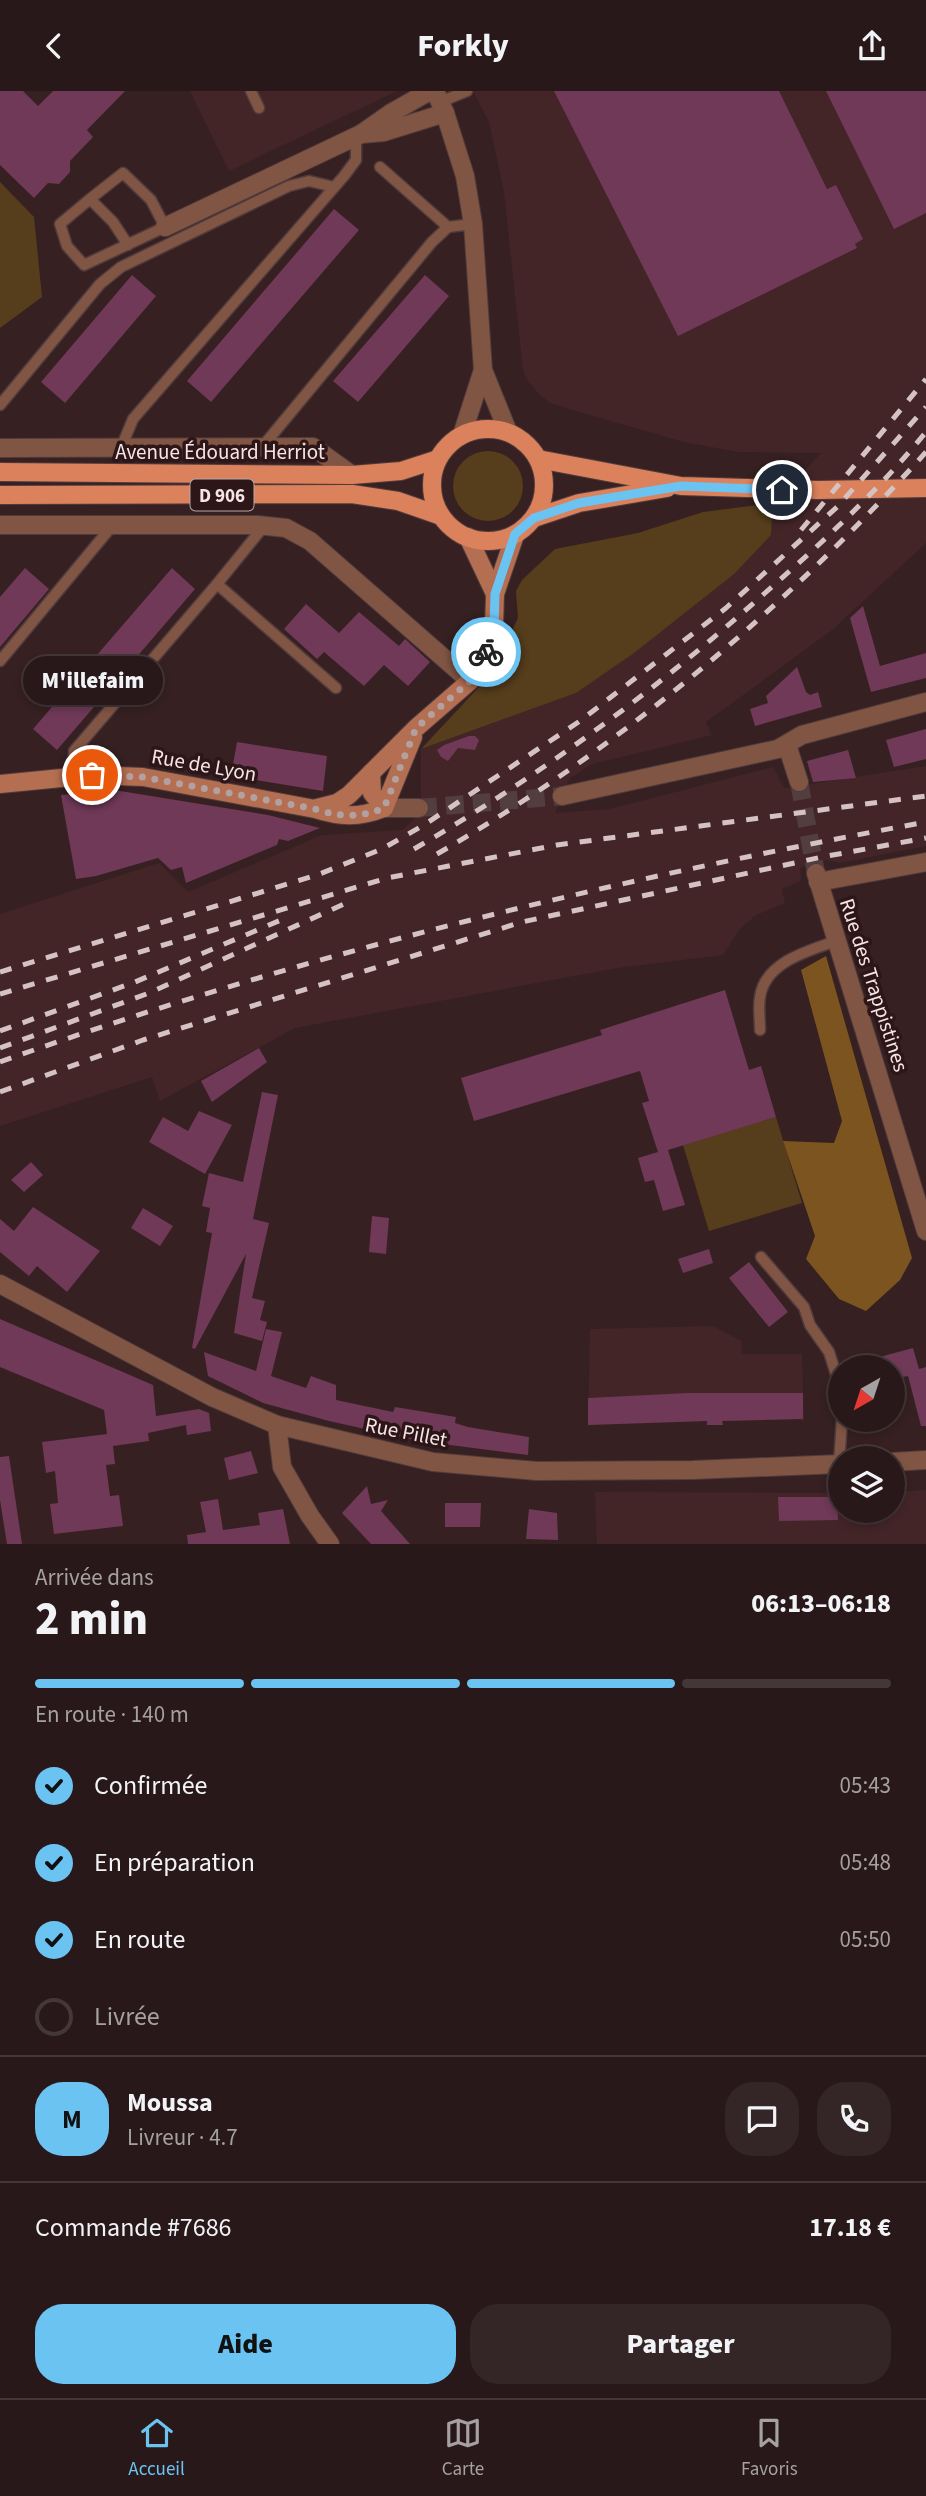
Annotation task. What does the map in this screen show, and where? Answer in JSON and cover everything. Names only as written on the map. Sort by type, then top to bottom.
[{"type":"main road","points":[[534,518],[544,489],[538,459],[525,443],[508,432],[477,430],[462,435],[448,446],[438,459],[432,488],[441,516],[453,529],[484,541],[515,534],[534,518],[579,503],[681,486]]},
{"type":"main road","name":"Avenue Édouard Herriot","points":[[0,472],[352,475],[401,471],[438,459]]},
{"type":"main road","points":[[538,459],[681,486],[818,490],[926,488]]},
{"type":"main road","name":"Avenue Édouard Herriot","points":[[0,495],[352,494],[398,501],[441,516]]},
{"type":"main road","points":[[315,809],[337,803],[470,681],[489,647],[494,627],[495,594],[515,534]]},
{"type":"main road","points":[[468,537],[495,594]]},
{"type":"main road","points":[[372,773],[374,800],[384,808],[416,728]]},
{"type":"main road","name":"Rue de Lyon","points":[[0,784],[73,776],[143,777],[336,815],[356,815],[384,808]]},
{"type":"street","points":[[165,227],[358,135],[390,113],[438,99]]},
{"type":"street","points":[[358,135],[384,132],[438,99]]},
{"type":"street","points":[[438,99],[465,176],[473,224],[483,370],[508,432]]},
{"type":"street","points":[[462,435],[483,370]]},
{"type":"street","points":[[0,448],[313,447],[352,475]]},
{"type":"street","points":[[0,526],[286,528],[310,541],[470,681]]},
{"type":"street","points":[[562,796],[702,767],[787,745],[802,735],[926,702]]},
{"type":"street","points":[[787,745],[799,782]]},
{"type":"street","name":"Rue de Lyon","points":[[384,808],[419,808]]},
{"type":"street","name":"Rue des Trappistines","points":[[926,862],[817,878],[926,1230]]},
{"type":"street","name":"Rue Pillet","points":[[0,1285],[212,1397],[277,1425],[433,1462],[509,1469],[692,1470],[828,1464]]},
{"type":"street","points":[[277,1425],[282,1467],[310,1516],[330,1544]]},
{"type":"street","points":[[905,1461],[926,1460]]},
{"type":"lane","points":[[251,91],[259,108]]},
{"type":"lane","points":[[438,99],[467,91]]},
{"type":"lane","points":[[121,448],[133,419],[356,160],[358,135]]},
{"type":"lane","points":[[380,167],[448,227]]},
{"type":"lane","points":[[123,173],[151,200],[165,227],[85,265],[67,246],[60,224],[90,199],[123,173]]},
{"type":"lane","points":[[0,405],[100,284],[121,267],[289,186],[309,181],[334,187]]},
{"type":"lane","points":[[90,199],[113,222],[128,245]]},
{"type":"lane","points":[[263,446],[432,242],[448,227],[473,224]]},
{"type":"lane","points":[[0,661],[112,526]]},
{"type":"lane","points":[[73,776],[74,751],[264,526]]},
{"type":"lane","points":[[217,584],[337,688]]},
{"type":"lane","points":[[760,1030],[760,995],[769,977],[793,957],[836,941]]},
{"type":"lane","points":[[761,1257],[804,1307],[810,1325],[830,1355]]},
{"type":"shaded area","points":[[190,91],[397,91],[229,171]]},
{"type":"shaded area","points":[[473,91],[926,91],[926,543],[832,630],[706,722],[712,735],[592,764],[570,778],[555,813],[610,809],[773,767],[784,788],[926,766],[926,846],[840,863],[826,860],[800,868],[801,881],[782,889],[785,903],[756,915],[739,930],[723,955],[617,968],[295,1028],[160,1101],[152,1077],[0,1126],[0,914],[159,863],[188,892],[322,835],[402,830],[417,816],[421,800],[421,749],[576,693],[771,535],[773,503],[821,453],[738,452],[684,442],[550,403],[538,393],[523,370],[504,192],[489,122]]},
{"type":"shaded area","points":[[0,182],[34,217],[42,297],[0,328]]},
{"type":"shaded area","points":[[495,451],[508,457],[517,466],[521,472],[521,500],[513,511],[502,519],[481,521],[463,511],[455,500],[453,479],[463,461],[474,453]]},
{"type":"shaded area","points":[[773,503],[771,535],[734,574],[634,653],[576,693],[421,749],[479,687],[499,658],[518,618],[516,591],[522,580],[555,549],[638,533],[703,512]]},
{"type":"shaded area","points":[[826,956],[912,1258],[900,1280],[866,1311],[839,1299],[806,1259],[815,1236],[783,1141],[834,1143],[842,1121],[801,970]]},
{"type":"shaded area","points":[[776,1117],[802,1203],[709,1231],[683,1145]]},
{"type":"shaded area","points":[[713,1326],[742,1341],[741,1354],[802,1354],[804,1422],[800,1419],[723,1421],[723,1425],[707,1421],[588,1427],[590,1329]]},
{"type":"shaded area","points":[[926,1490],[926,1544],[597,1544],[595,1492],[828,1493],[828,1523],[905,1523],[905,1491]]},
{"type":"building","points":[[0,91],[23,91],[38,106],[53,91],[125,91],[87,130],[93,137],[70,161],[70,172],[59,184],[48,183],[34,198],[0,165]]},
{"type":"building","points":[[554,91],[779,91],[827,189],[836,185],[863,239],[855,244],[857,248],[678,336]]},
{"type":"building","points":[[826,91],[926,91],[926,213],[894,229]]},
{"type":"building","points":[[334,209],[359,230],[211,402],[187,381]]},
{"type":"building","points":[[132,275],[156,296],[65,403],[41,382]]},
{"type":"building","points":[[425,275],[449,296],[358,402],[333,381]]},
{"type":"building","points":[[25,568],[49,589],[0,647],[0,597]]},
{"type":"building","points":[[172,568],[195,589],[57,750],[33,729]]},
{"type":"building","points":[[306,604],[339,633],[359,612],[399,646],[405,639],[430,662],[408,686],[384,665],[364,686],[324,652],[317,659],[284,629]]},
{"type":"building","points":[[863,606],[880,666],[926,653],[926,678],[871,692],[850,618]]},
{"type":"building","points":[[797,667],[806,692],[810,695],[818,692],[822,707],[755,726],[750,709],[768,703],[766,696]]},
{"type":"building","points":[[926,729],[926,759],[894,767],[886,740]]},
{"type":"building","points":[[475,736],[479,740],[475,750],[458,748],[448,761],[441,757],[437,750]]},
{"type":"building","points":[[237,742],[327,756],[323,791],[231,776]]},
{"type":"building","points":[[848,750],[856,778],[813,782],[807,761]]},
{"type":"building","points":[[114,790],[268,815],[320,828],[288,841],[279,839],[277,845],[186,883],[182,867],[171,870],[158,858],[76,879],[61,795]]},
{"type":"building","points":[[725,990],[749,1070],[761,1066],[776,1117],[668,1150],[685,1205],[663,1211],[654,1180],[645,1182],[638,1158],[658,1152],[642,1103],[649,1101],[640,1071],[474,1121],[461,1078],[602,1035],[600,1030]]},
{"type":"building","points":[[259,1048],[267,1062],[212,1102],[201,1081]]},
{"type":"building","points":[[262,1092],[278,1095],[253,1219],[269,1223],[252,1298],[265,1301],[260,1320],[267,1322],[262,1341],[234,1333],[246,1254],[195,1349],[192,1348],[212,1233],[206,1232],[210,1208],[202,1206],[209,1173],[243,1182]]},
{"type":"building","points":[[199,1111],[232,1125],[205,1174],[149,1142],[163,1117],[188,1131]]},
{"type":"building","points":[[31,1162],[43,1175],[24,1192],[11,1180]]},
{"type":"building","points":[[33,1207],[100,1251],[67,1292],[37,1266],[29,1276],[0,1252],[0,1219],[14,1231]]},
{"type":"building","points":[[143,1208],[173,1226],[160,1246],[131,1228]]},
{"type":"building","points":[[372,1216],[389,1218],[386,1254],[369,1252]]},
{"type":"building","points":[[709,1249],[713,1263],[683,1273],[678,1259]]},
{"type":"building","points":[[749,1262],[788,1312],[769,1327],[729,1278]]},
{"type":"building","points":[[0,1319],[153,1385],[156,1416],[199,1409],[209,1413],[211,1431],[187,1435],[186,1425],[148,1433],[149,1441],[113,1446],[115,1464],[106,1465],[110,1496],[119,1495],[123,1526],[54,1534],[50,1504],[58,1503],[55,1471],[46,1473],[42,1442],[107,1434],[104,1410],[0,1367]]},
{"type":"building","points":[[266,1329],[282,1332],[271,1376],[306,1388],[311,1376],[336,1385],[336,1400],[393,1412],[395,1407],[456,1417],[455,1423],[468,1427],[529,1437],[528,1455],[419,1441],[329,1421],[263,1403],[208,1376],[204,1352],[256,1371]]},
{"type":"building","points":[[913,1348],[919,1369],[926,1367],[926,1426],[921,1426],[908,1376],[905,1377],[905,1355],[887,1355]]},
{"type":"building","points":[[688,1393],[803,1393],[803,1419],[722,1421],[723,1425],[707,1425],[707,1421],[588,1425],[588,1398]]},
{"type":"building","points":[[251,1451],[258,1473],[229,1480],[224,1458]]},
{"type":"building","points":[[9,1456],[22,1544],[7,1544],[0,1500],[0,1457]]},
{"type":"building","points":[[367,1486],[371,1504],[388,1500],[381,1511],[410,1544],[371,1544],[342,1513]]},
{"type":"building","points":[[778,1497],[828,1497],[828,1520],[779,1521]]},
{"type":"building","points":[[218,1499],[223,1530],[260,1525],[258,1513],[283,1509],[290,1544],[188,1544],[187,1535],[206,1532],[200,1502]]},
{"type":"building","points":[[445,1503],[481,1503],[480,1527],[445,1527]]},
{"type":"building","points":[[529,1509],[557,1513],[558,1540],[526,1539]]},
{"type":"tunnel","points":[[799,782],[816,873]]},
{"type":"tunnel","points":[[419,808],[562,796]]},
{"type":"railway","points":[[801,530],[926,379]]},
{"type":"railway","points":[[0,972],[317,875],[382,849],[424,825],[580,721],[726,608],[837,507],[926,407]]},
{"type":"railway","points":[[414,849],[552,761],[682,664],[828,536],[889,475],[926,432]]},
{"type":"railway","points":[[437,854],[570,769],[635,722],[697,672],[816,566],[926,452]]},
{"type":"railway","points":[[0,994],[387,878],[557,845],[926,796]]},
{"type":"railway","points":[[0,1062],[228,987],[458,923],[691,869],[926,822]]},
{"type":"railway","points":[[0,1092],[143,1040],[522,922],[822,857],[926,838]]},
{"type":"railway","points":[[0,1048],[149,993],[346,903]]},
{"type":"railway","points":[[0,1031],[135,982],[288,917]]},
{"type":"way so far","points":[[92,775],[143,777],[336,815],[365,815],[384,808],[416,728],[470,681],[486,652]]},
{"type":"place","name":"M'illefaim","points":[[92,775]]},
{"type":"route","points":[[486,652],[494,627],[495,594],[515,534],[534,518],[579,503],[681,486],[782,490]]}]
